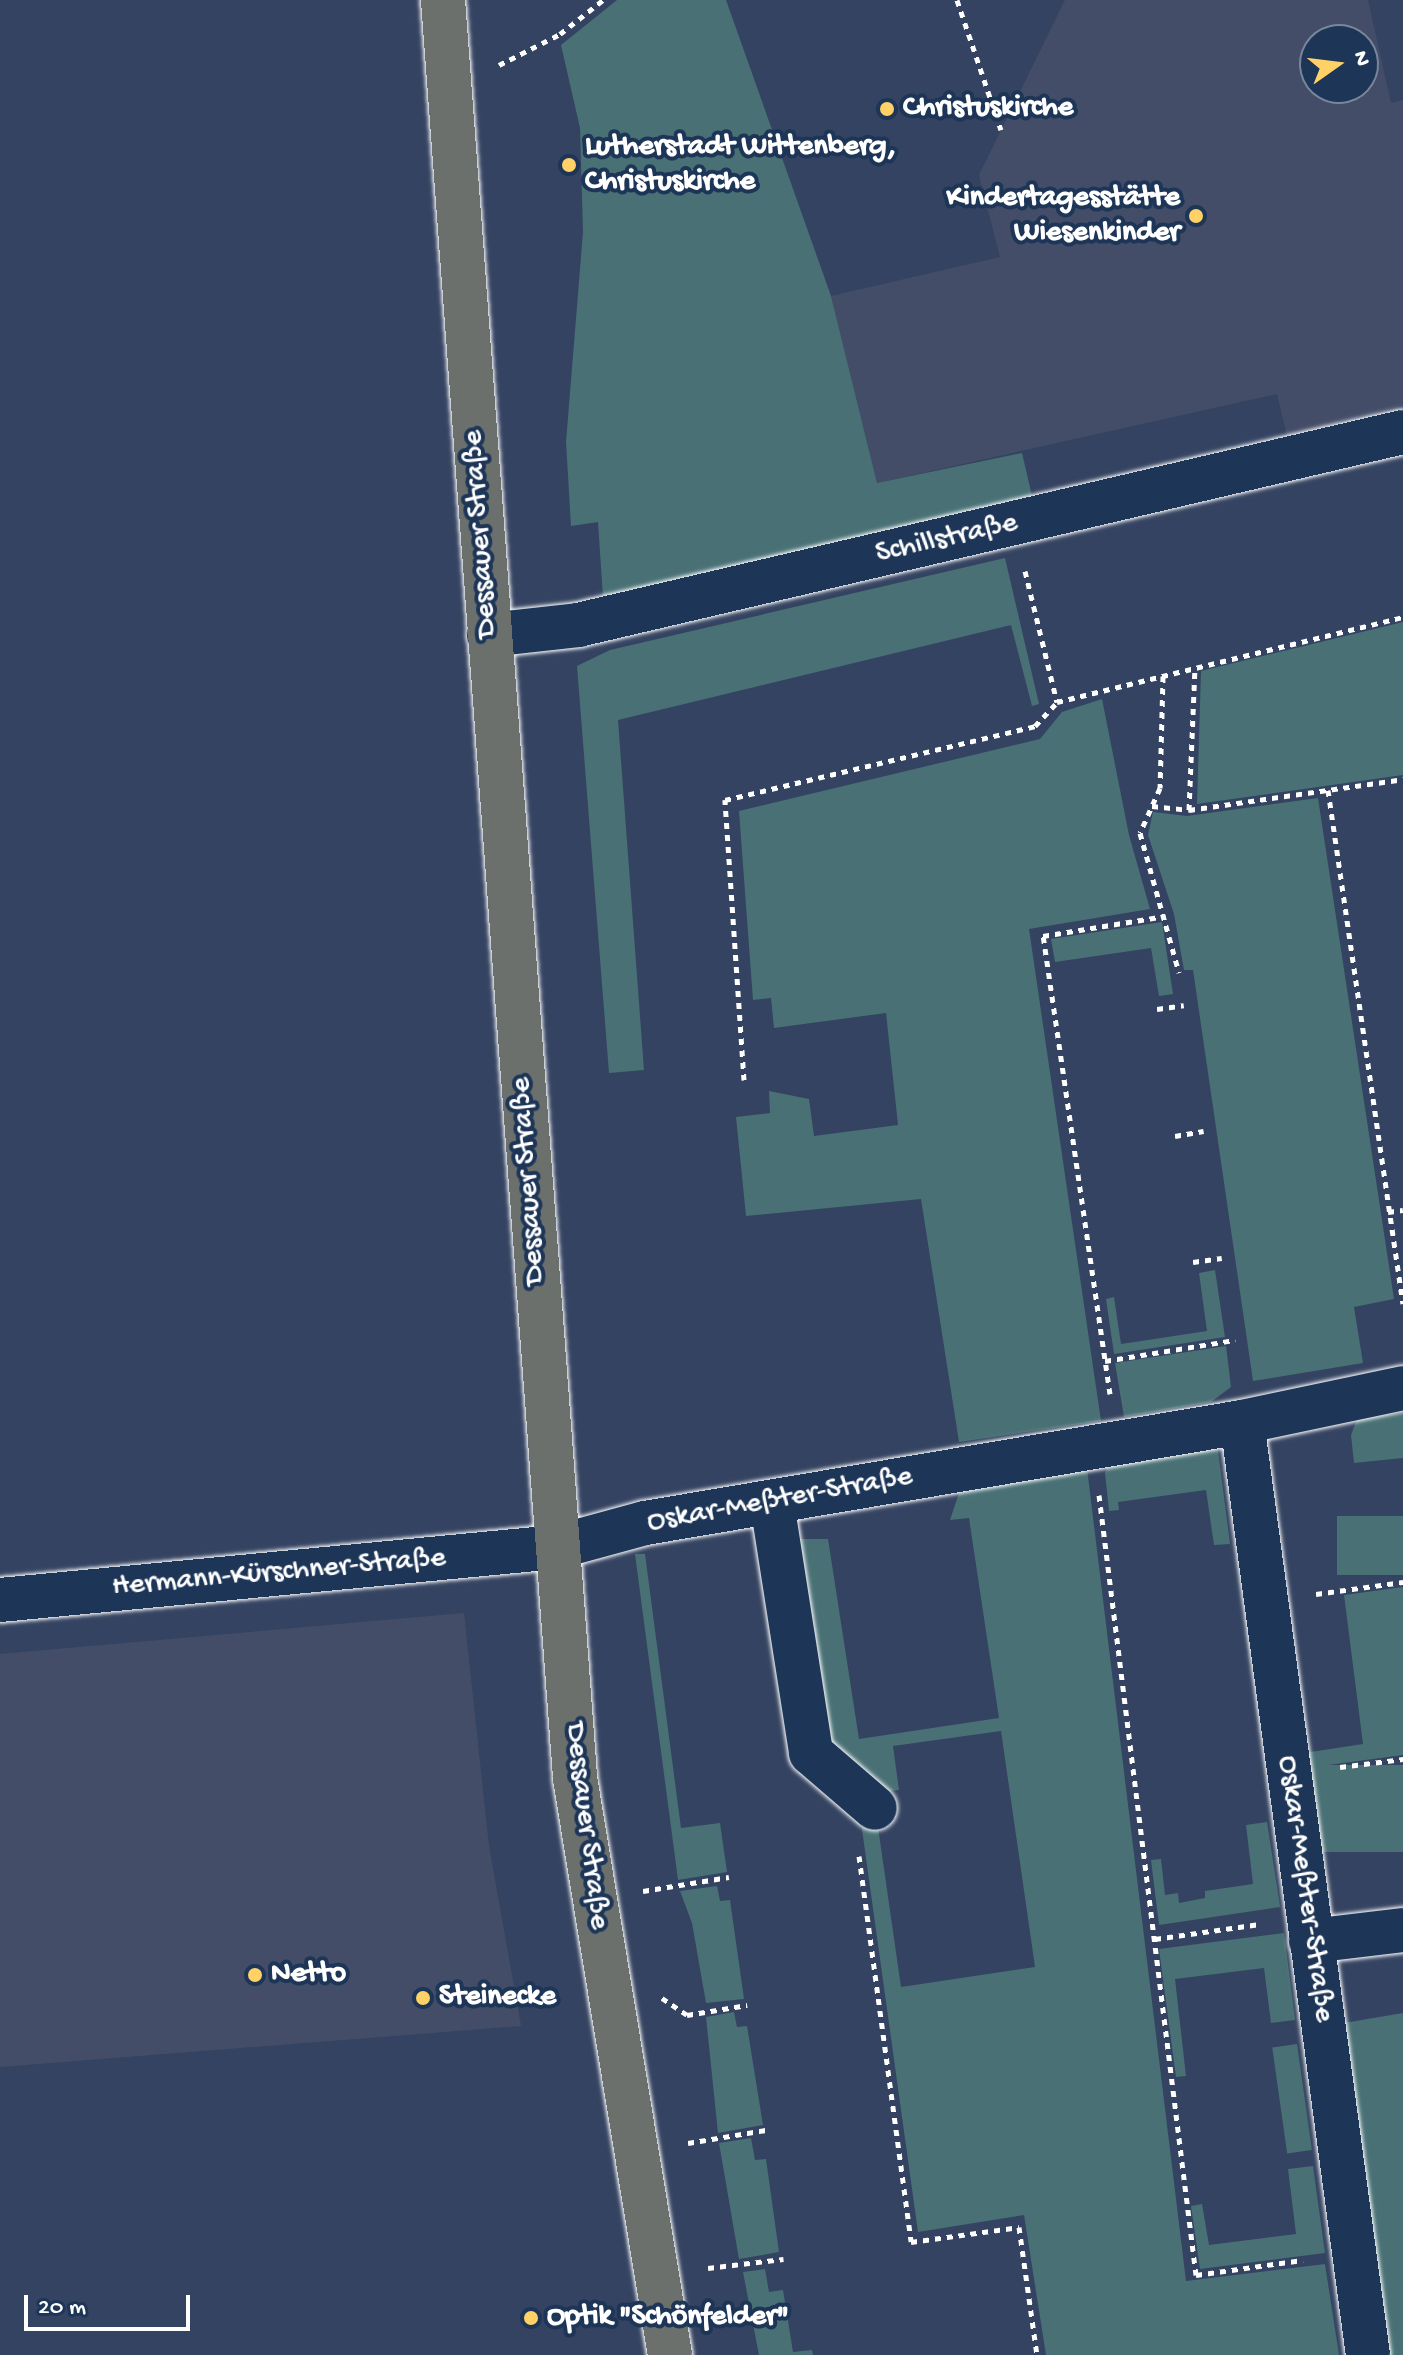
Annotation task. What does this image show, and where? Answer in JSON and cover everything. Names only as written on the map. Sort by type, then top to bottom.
[{"type":"main road","name":"Dessauer Straße","points":[[443,0],[575,1778],[610,2008],[670,2355]]},
{"type":"street","name":"Schillstraße","points":[[489,635],[578,625],[1403,432]]},
{"type":"street","name":"Oskar-Meßter-Straße","points":[[557,1547],[645,1523],[1242,1422],[1403,1388]]},
{"type":"street","name":"Oskar-Meßter-Straße","points":[[1242,1422],[1368,2355]]},
{"type":"street","points":[[772,1503],[811,1753],[863,1799]]},
{"type":"street","name":"Hermann-Kürschner-Straße","points":[[0,1600],[557,1547]]},
{"type":"street","points":[[1310,1929],[1403,1930]]},
{"type":"path","points":[[450,90],[560,34],[603,0]]},
{"type":"path","points":[[957,0],[1001,130]]},
{"type":"path","points":[[1014,525],[1057,702]]},
{"type":"path","points":[[744,1080],[725,800],[1035,726],[1057,702],[1403,617]]},
{"type":"path","points":[[1189,810],[1195,669]]},
{"type":"path","points":[[1163,676],[1160,788],[1140,833],[1179,973]]},
{"type":"path","points":[[1152,806],[1189,810],[1403,779]]},
{"type":"path","points":[[1328,790],[1403,1304]]},
{"type":"path","points":[[1165,916],[1043,936],[1105,1361],[1106,1445],[1155,1939],[1196,2275],[1354,2253]]},
{"type":"path","points":[[1157,1009],[1184,1005]]},
{"type":"path","points":[[1175,1136],[1204,1131]]},
{"type":"path","points":[[1388,1212],[1403,1210]]},
{"type":"path","points":[[1193,1262],[1222,1258]]},
{"type":"path","points":[[1105,1361],[1235,1340]]},
{"type":"path","points":[[1264,1601],[1403,1582]]},
{"type":"path","points":[[1288,1773],[1403,1759]]},
{"type":"path","points":[[863,1799],[911,2242],[1019,2227],[1037,2355]]},
{"type":"path","points":[[592,1898],[729,1877]]},
{"type":"path","points":[[1155,1939],[1310,1929]]},
{"type":"path","points":[[610,2008],[665,1998],[687,2015],[747,2005]]},
{"type":"path","points":[[634,2152],[766,2130]]},
{"type":"path","points":[[656,2274],[783,2259]]},
{"type":"shaded area","name":"Kindertagesstätte Wiesenkinder","points":[[1065,0],[1368,0],[1373,24],[1299,24],[1299,104],[1379,104],[1379,49],[1391,103],[1403,100],[1403,405],[1287,436],[1277,394],[877,483],[831,296],[1000,257],[979,175]]},
{"type":"shaded area","points":[[464,1613],[489,1846],[521,2026],[0,2067],[0,1654]]},
{"type":"green space","points":[[617,0],[726,0],[831,296],[877,483],[1022,453],[1032,496],[603,597],[598,522],[571,526],[566,442],[583,232],[580,128],[561,45]]},
{"type":"green space","points":[[1005,558],[1039,704],[1032,706],[1011,625],[618,720],[644,1070],[609,1073],[577,666],[610,650]]},
{"type":"green space","points":[[1403,622],[1403,775],[1197,804],[1201,671]]},
{"type":"green space","points":[[1102,699],[1129,835],[1150,909],[1029,929],[1101,1421],[959,1442],[921,1199],[746,1216],[736,1117],[770,1113],[769,1091],[809,1099],[814,1136],[898,1125],[886,1013],[774,1028],[771,998],[753,1000],[739,811],[1040,739],[1062,712]]},
{"type":"green space","points":[[1318,798],[1394,1299],[1354,1307],[1363,1363],[1253,1381],[1193,970],[1184,970],[1174,914],[1148,835],[1153,812],[1187,816]]},
{"type":"green space","points":[[1162,922],[1173,994],[1159,996],[1151,948],[1055,962],[1051,939]]},
{"type":"green space","points":[[1215,1270],[1225,1337],[1114,1354],[1106,1299],[1114,1297],[1121,1344],[1207,1331],[1199,1273]]},
{"type":"green space","points":[[1226,1346],[1231,1387],[1211,1402],[1124,1417],[1115,1363]]},
{"type":"green space","points":[[1403,1413],[1403,1458],[1354,1463],[1351,1435],[1357,1419]]},
{"type":"green space","points":[[1217,1443],[1230,1544],[1214,1545],[1206,1490],[1118,1502],[1119,1510],[1109,1511],[1105,1473],[1111,1460]]},
{"type":"green space","points":[[1087,1468],[1186,2281],[1325,2264],[1339,2355],[1046,2355],[1024,2215],[918,2232],[860,1815],[878,1827],[901,1987],[1035,1967],[1001,1731],[893,1746],[899,1790],[873,1793],[826,1745],[791,1539],[828,1539],[859,1739],[999,1718],[969,1518],[950,1520],[960,1490]]},
{"type":"green space","points":[[1337,1516],[1403,1516],[1403,1575],[1337,1575]]},
{"type":"green space","points":[[635,1554],[645,1554],[681,1828],[720,1823],[727,1872],[678,1880]]},
{"type":"green space","points":[[1403,1587],[1403,1755],[1306,1768],[1304,1753],[1363,1744],[1344,1595]]},
{"type":"green space","points":[[1306,1765],[1403,1765],[1403,1852],[1306,1852]]},
{"type":"green space","points":[[1267,1822],[1280,1907],[1159,1925],[1151,1860],[1161,1859],[1165,1895],[1178,1893],[1179,1903],[1205,1898],[1205,1891],[1253,1884],[1246,1825]]},
{"type":"green space","points":[[717,1886],[720,1901],[730,1900],[744,1999],[706,2003],[692,1923],[680,1891]]},
{"type":"green space","points":[[1284,1933],[1295,2020],[1271,2023],[1264,1968],[1175,1979],[1186,2076],[1176,2077],[1159,1949]]},
{"type":"green space","points":[[734,2012],[737,2027],[747,2026],[763,2125],[718,2133],[706,2017]]},
{"type":"green space","points":[[1403,2013],[1403,2355],[1386,2355],[1344,2023]]},
{"type":"green space","points":[[1297,2044],[1312,2150],[1287,2153],[1272,2047]]},
{"type":"green space","points":[[751,2138],[755,2160],[766,2159],[779,2252],[739,2259],[719,2143]]},
{"type":"green space","points":[[1313,2166],[1325,2253],[1200,2269],[1191,2206],[1202,2204],[1209,2245],[1296,2234],[1288,2169]]},
{"type":"green space","points":[[765,2269],[769,2292],[783,2290],[793,2352],[812,2350],[813,2355],[759,2355],[743,2272]]},
{"type":"place","name":"Christuskirche","points":[[887,109]]},
{"type":"place","name":"Lutherstadt Wittenberg, Christuskirche","points":[[569,165]]},
{"type":"place","name":"Kindertagesstätte Wiesenkinder","points":[[1196,216]]},
{"type":"place","name":"Netto","points":[[255,1975]]},
{"type":"place","name":"Steinecke","points":[[423,1998]]},
{"type":"place","name":"Optik \"Schönfelder\"","points":[[531,2318]]}]
